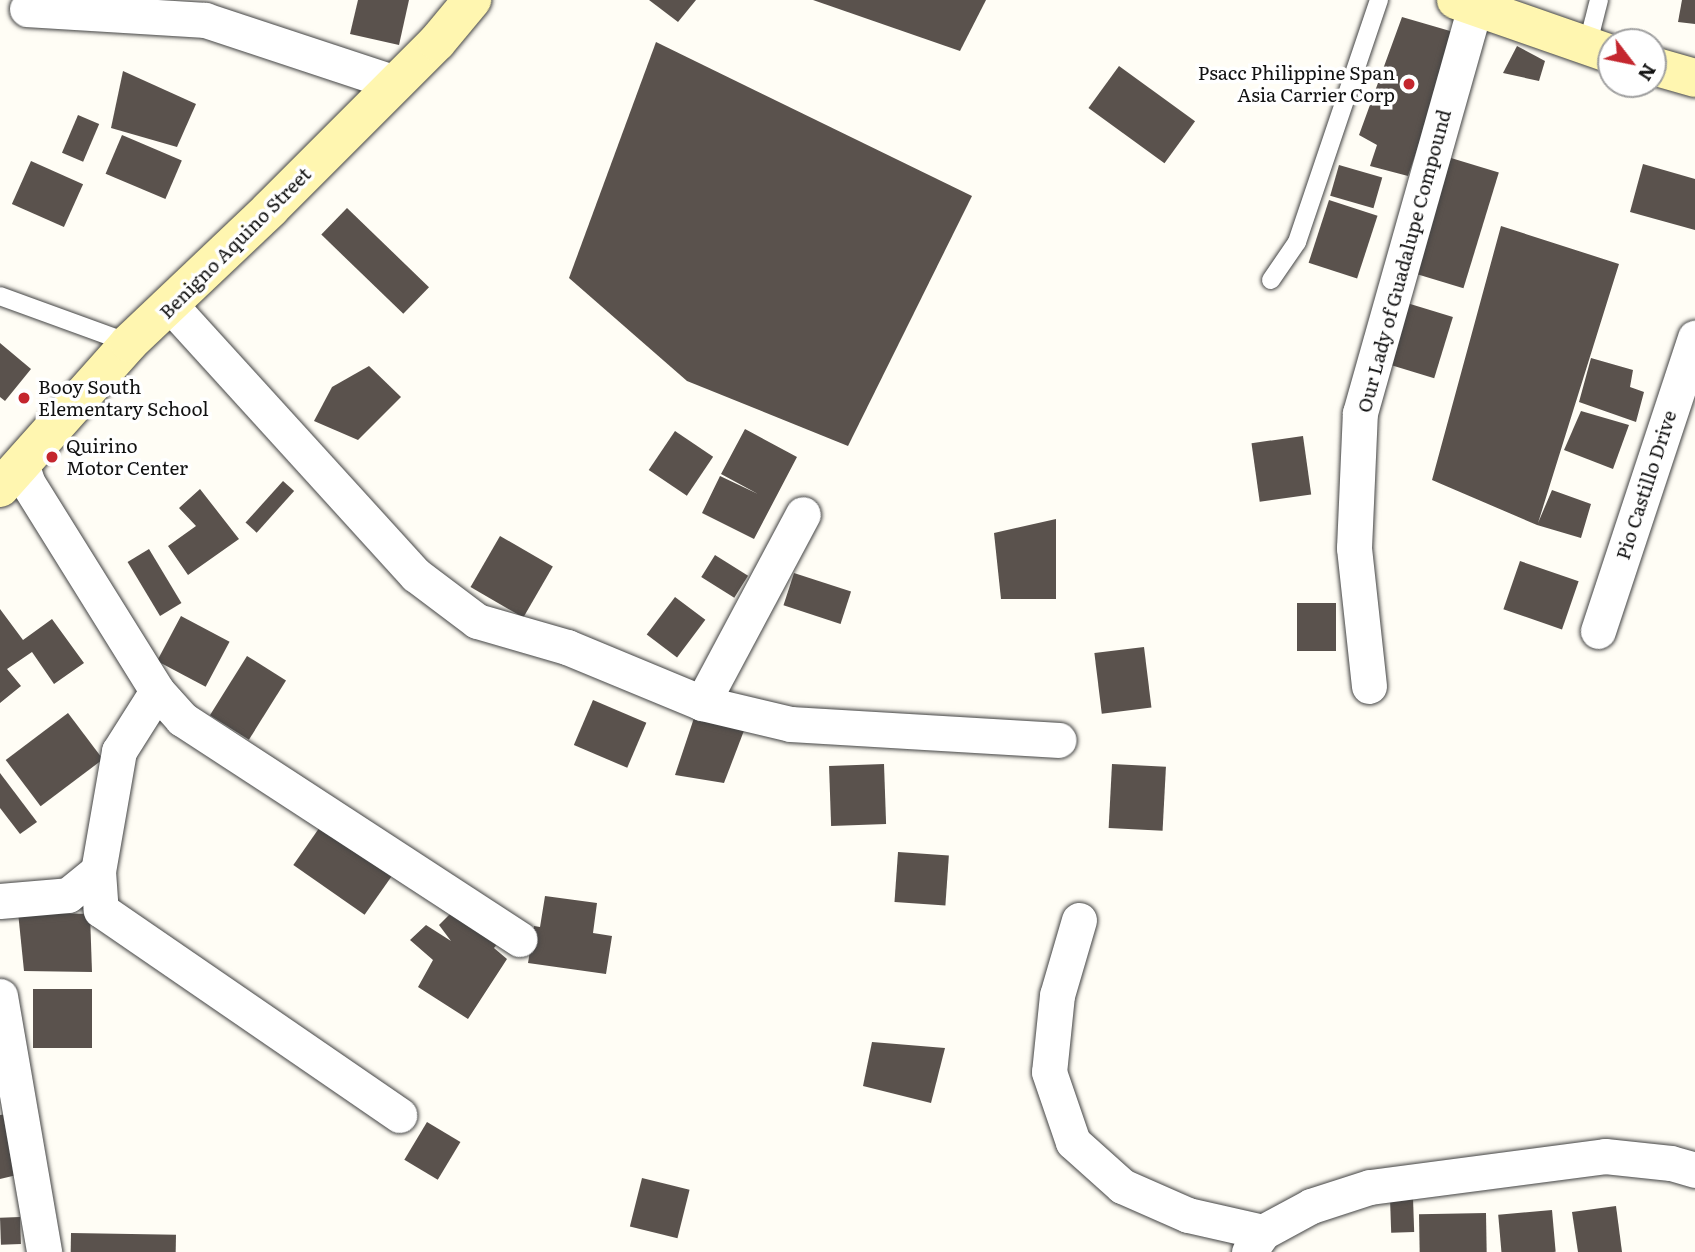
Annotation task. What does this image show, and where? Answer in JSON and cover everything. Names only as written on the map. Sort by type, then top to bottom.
[{"type":"main road","name":"Benigno Aquino Street","points":[[11,475],[129,343],[172,307],[396,83],[472,0]]},
{"type":"main road","points":[[1465,3],[1597,50]]},
{"type":"main road","points":[[1667,70],[1695,78]]},
{"type":"street","name":"Our Lady of Guadalupe Compound","points":[[1369,686],[1354,548],[1360,413],[1465,3]]},
{"type":"street","points":[[27,9],[205,20],[396,83]]},
{"type":"street","points":[[172,307],[416,575],[477,621],[567,647],[702,702],[791,724],[1059,740]]},
{"type":"street","name":"Pio Castillo Drive","points":[[1598,631],[1695,338]]},
{"type":"street","points":[[11,475],[27,482],[157,691],[182,719],[520,939]]},
{"type":"street","points":[[702,702],[803,514]]},
{"type":"street","points":[[157,691],[119,751],[98,871],[100,910],[399,1115]]},
{"type":"street","points":[[0,901],[68,895],[98,871]]},
{"type":"street","points":[[1079,920],[1057,995],[1049,1072],[1073,1142],[1122,1186],[1188,1215],[1256,1242],[1311,1206],[1370,1187],[1605,1156],[1671,1163],[1695,1170]]},
{"type":"street","points":[[0,996],[8,1083],[44,1252]]},
{"type":"lane","points":[[1271,280],[1297,242],[1379,0]]},
{"type":"lane","points":[[1599,28],[1600,0]]},
{"type":"lane","points":[[0,296],[129,343]]},
{"type":"building","points":[[358,0],[409,0],[399,45],[350,34]]},
{"type":"building","points":[[649,0],[696,0],[678,22]]},
{"type":"building","points":[[813,0],[986,0],[960,51]]},
{"type":"building","points":[[1682,0],[1695,0],[1695,24],[1678,22]]},
{"type":"building","name":"Psacc Philippine Span Asia Carrier Corp","points":[[1402,17],[1457,33],[1408,176],[1370,166],[1377,145],[1359,135]]},
{"type":"building","points":[[656,42],[972,196],[848,446],[687,381],[569,278]]},
{"type":"building","points":[[1517,46],[1545,61],[1539,81],[1503,73]]},
{"type":"building","points":[[1119,66],[1195,121],[1164,163],[1088,108]]},
{"type":"building","points":[[123,71],[196,104],[177,147],[111,128]]},
{"type":"building","points":[[78,115],[99,124],[83,162],[62,153]]},
{"type":"building","points":[[122,135],[182,160],[165,199],[106,174]]},
{"type":"building","points":[[1451,158],[1499,173],[1463,288],[1416,274]]},
{"type":"building","points":[[31,161],[83,184],[64,227],[12,204]]},
{"type":"building","points":[[1643,164],[1695,179],[1695,230],[1630,212]]},
{"type":"building","points":[[1339,165],[1382,177],[1373,208],[1330,196]]},
{"type":"building","points":[[1329,200],[1378,216],[1357,279],[1309,263]]},
{"type":"building","points":[[347,208],[429,287],[403,314],[321,235]]},
{"type":"building","points":[[1501,226],[1619,264],[1538,523],[1552,490],[1591,504],[1581,538],[1537,525],[1432,480]]},
{"type":"building","points":[[1407,303],[1453,317],[1434,378],[1388,364]]},
{"type":"building","points":[[0,343],[31,369],[5,401],[0,397]]},
{"type":"building","points":[[1591,358],[1633,370],[1630,387],[1644,392],[1636,422],[1579,402]]},
{"type":"building","points":[[369,366],[401,397],[358,440],[314,421],[332,387]]},
{"type":"building","points":[[1581,411],[1629,425],[1613,469],[1564,450]]},
{"type":"building","points":[[745,429],[797,457],[754,539],[702,513],[720,476],[758,494],[721,474]]},
{"type":"building","points":[[675,431],[713,457],[687,496],[649,470]]},
{"type":"building","points":[[1303,436],[1311,494],[1260,502],[1252,443]]},
{"type":"building","points":[[283,481],[294,491],[257,533],[246,523]]},
{"type":"building","points":[[200,489],[239,539],[188,575],[168,546],[196,526],[179,508]]},
{"type":"building","points":[[1056,519],[1056,599],[1001,599],[994,533]]},
{"type":"building","points":[[500,536],[553,566],[523,618],[470,587]]},
{"type":"building","points":[[149,549],[181,603],[160,616],[128,562]]},
{"type":"building","points":[[715,555],[748,576],[734,598],[701,577]]},
{"type":"building","points":[[1520,561],[1579,581],[1562,629],[1503,609]]},
{"type":"building","points":[[794,573],[851,592],[841,624],[783,605]]},
{"type":"building","points":[[675,597],[705,620],[677,657],[647,635]]},
{"type":"building","points":[[1297,603],[1336,603],[1336,651],[1297,651]]},
{"type":"building","points":[[0,609],[23,640],[52,619],[84,663],[54,684],[32,652],[7,669],[21,686],[0,703]]},
{"type":"building","points":[[181,616],[230,642],[206,687],[157,661]]},
{"type":"building","points":[[1144,647],[1151,708],[1102,714],[1094,653]]},
{"type":"building","points":[[247,656],[286,680],[249,740],[210,715]]},
{"type":"building","points":[[593,700],[646,723],[627,768],[574,745]]},
{"type":"building","points":[[68,713],[103,759],[41,806],[6,760]]},
{"type":"building","points":[[694,718],[745,728],[724,783],[675,775]]},
{"type":"building","points":[[884,764],[886,824],[831,826],[829,766]]},
{"type":"building","points":[[1112,764],[1166,767],[1163,831],[1109,828]]},
{"type":"building","points":[[0,773],[37,822],[20,834],[0,808]]},
{"type":"building","points":[[322,824],[393,874],[365,915],[293,865]]},
{"type":"building","points":[[898,852],[949,856],[945,905],[895,902]]},
{"type":"building","points":[[545,896],[597,903],[593,933],[612,936],[606,974],[528,963],[534,926],[540,927]]},
{"type":"building","points":[[456,908],[498,943],[494,948],[507,959],[468,1019],[418,987],[433,960],[410,940],[426,925],[451,941],[439,925]]},
{"type":"building","points":[[18,912],[90,914],[92,972],[24,971]]},
{"type":"building","points":[[33,989],[92,989],[92,1048],[33,1048]]},
{"type":"building","points":[[872,1042],[945,1048],[931,1103],[863,1086]]},
{"type":"building","points":[[8,1114],[21,1174],[0,1179],[0,1115]]},
{"type":"building","points":[[427,1122],[460,1142],[438,1180],[404,1160]]},
{"type":"building","points":[[642,1178],[690,1190],[677,1238],[630,1227]]},
{"type":"building","points":[[1413,1198],[1414,1232],[1391,1233],[1390,1199]]},
{"type":"building","points":[[1616,1206],[1622,1252],[1578,1252],[1572,1212]]},
{"type":"building","points":[[1552,1210],[1556,1252],[1501,1252],[1498,1215]]},
{"type":"building","points":[[1486,1213],[1487,1252],[1420,1252],[1419,1214]]},
{"type":"building","points":[[20,1217],[21,1244],[1,1245],[0,1218]]},
{"type":"building","points":[[71,1233],[176,1235],[176,1252],[71,1252]]},
{"type":"place","name":"Psacc Philippine Span Asia Carrier Corp","points":[[1409,84]]},
{"type":"place","name":"Booy South Elementary School","points":[[24,398]]},
{"type":"place","name":"Quirino Motor Center","points":[[52,457]]}]
